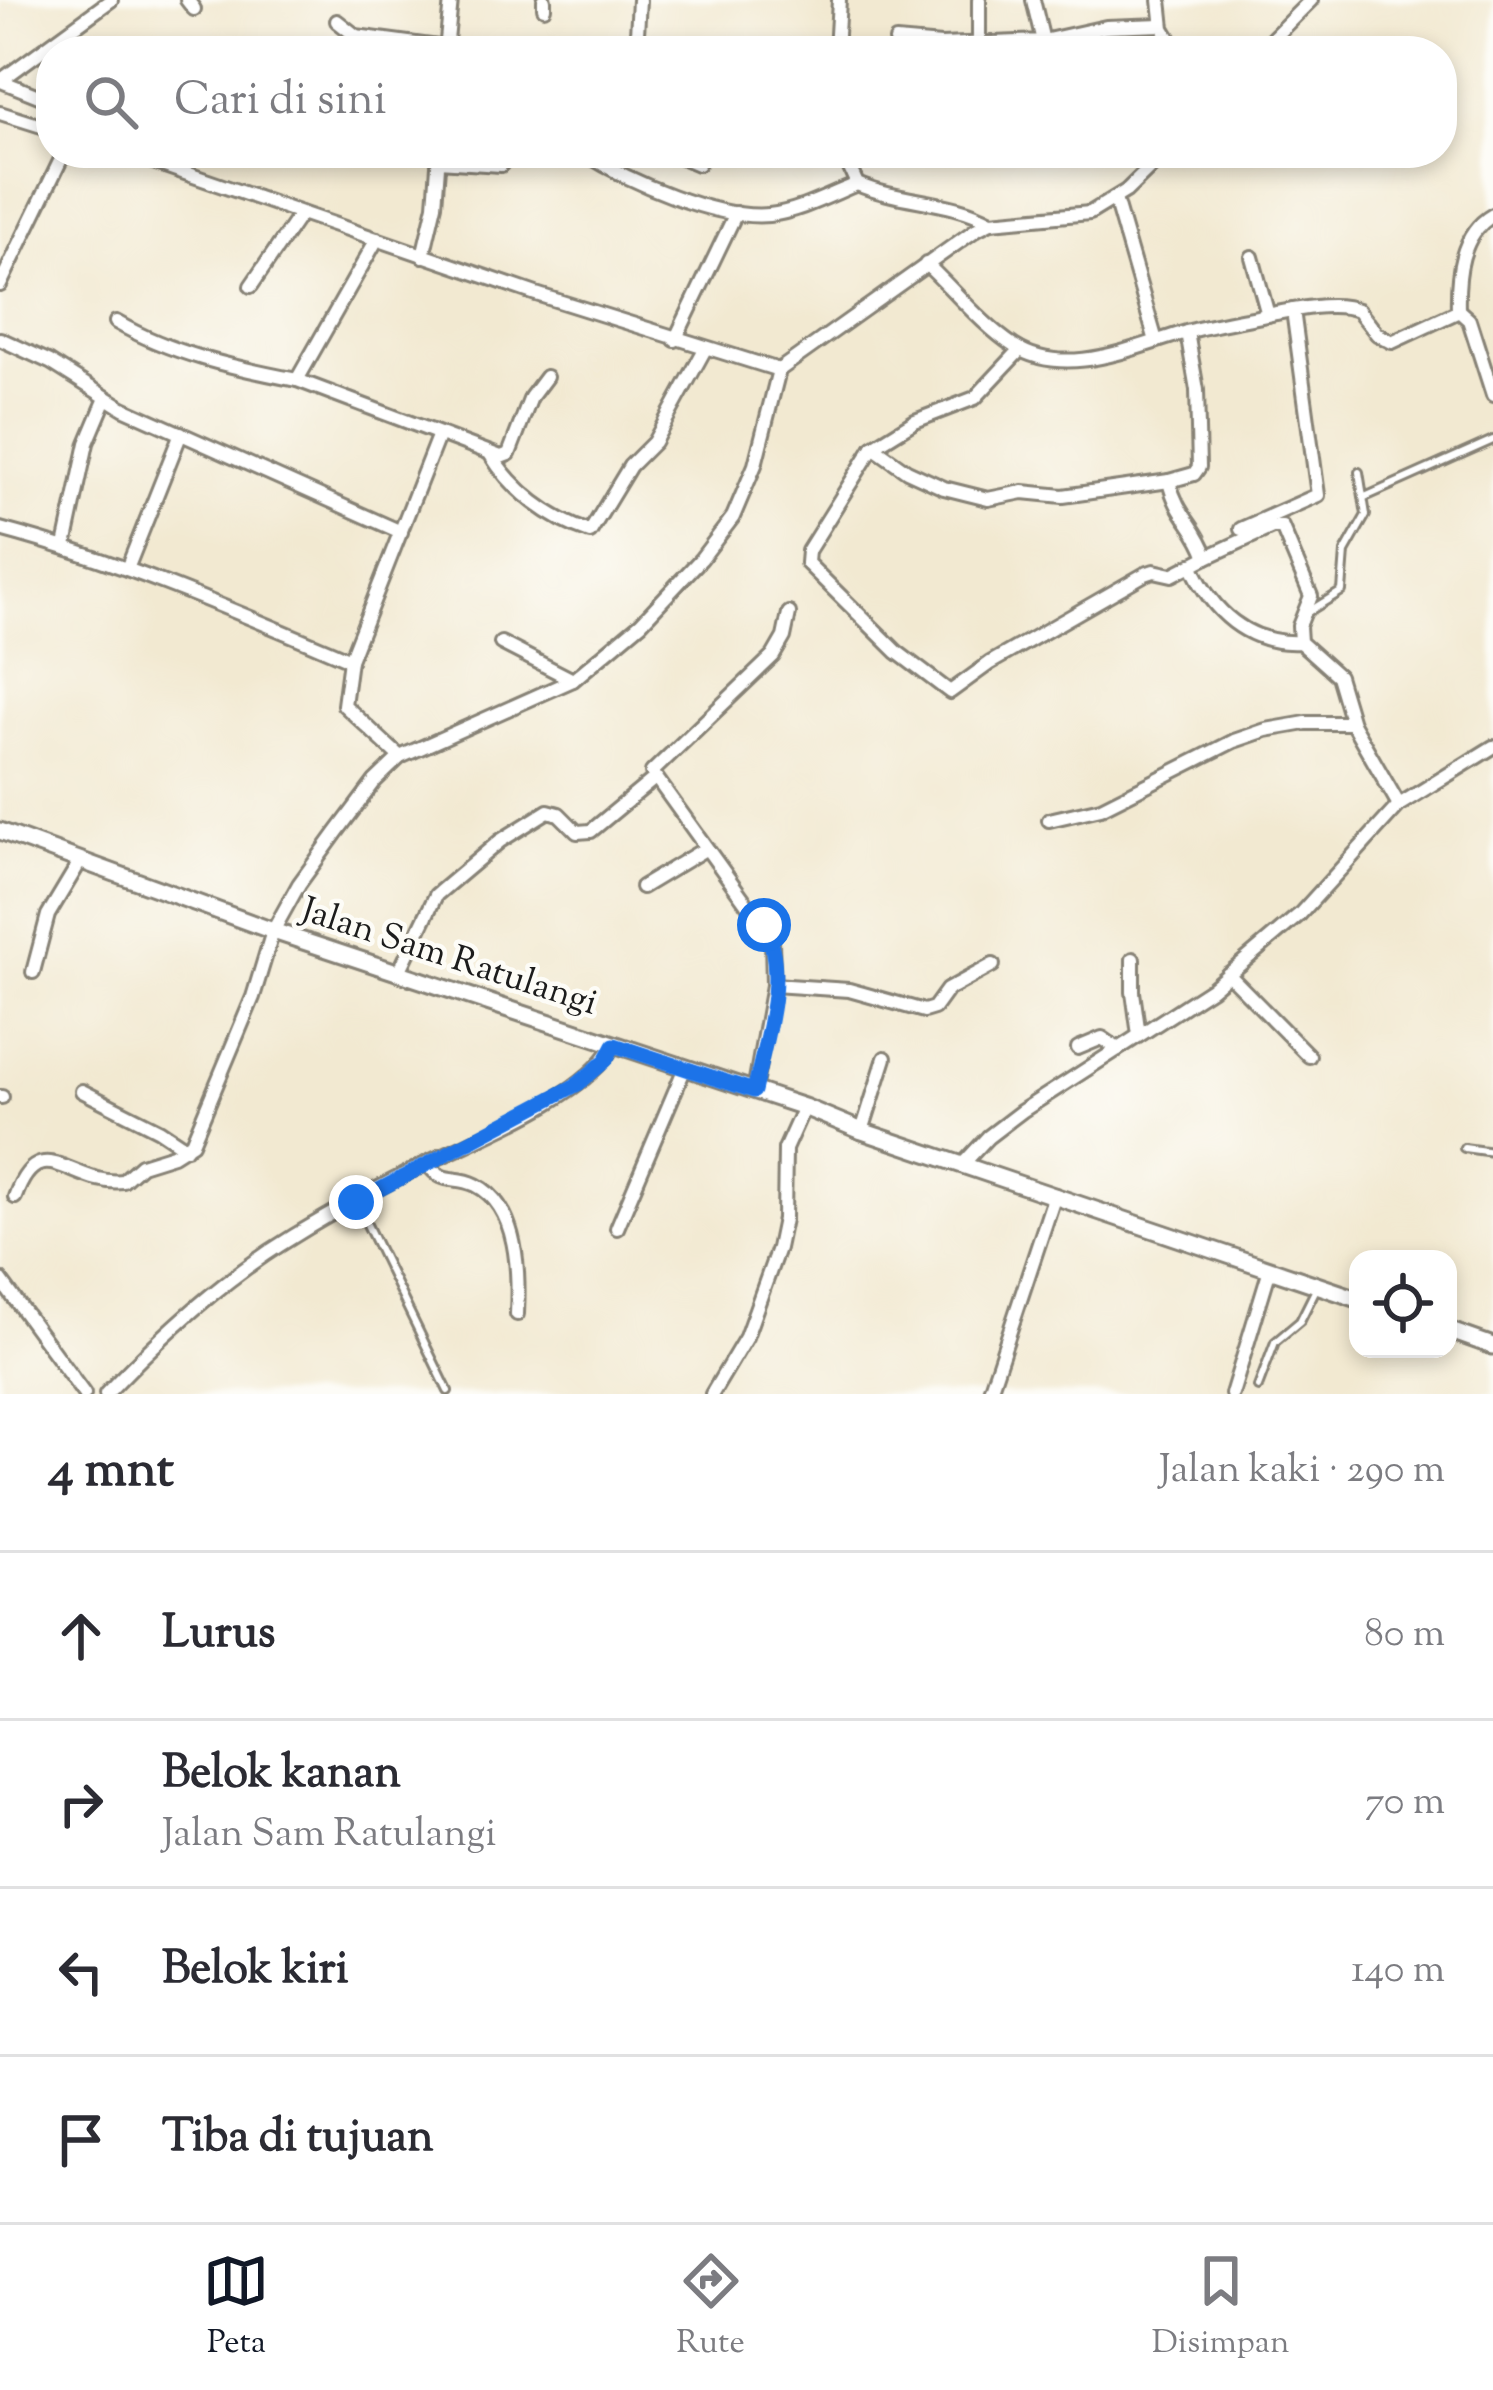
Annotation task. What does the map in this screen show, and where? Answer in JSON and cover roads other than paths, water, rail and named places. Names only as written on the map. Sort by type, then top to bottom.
[{"type":"street","points":[[62,36],[111,0]]},
{"type":"street","points":[[448,36],[452,0]]},
{"type":"street","points":[[637,36],[638,0]]},
{"type":"street","points":[[837,36],[839,0]]},
{"type":"street","points":[[979,0],[979,36]]},
{"type":"street","points":[[1033,0],[1041,36]]},
{"type":"street","points":[[1160,0],[1162,25],[1168,36]]},
{"type":"street","points":[[1276,36],[1311,0]]},
{"type":"street","points":[[337,21],[362,36]]},
{"type":"street","points":[[1065,36],[1106,27],[1162,25]]},
{"type":"street","points":[[0,81],[36,55]]},
{"type":"street","points":[[0,81],[36,95]]},
{"type":"street","points":[[0,113],[36,124]]},
{"type":"street","points":[[0,285],[6,256],[56,168]]},
{"type":"street","points":[[171,168],[675,340],[779,370]]},
{"type":"street","points":[[423,256],[435,205],[437,168]]},
{"type":"street","points":[[609,168],[674,195],[736,213],[770,215],[857,184],[889,197],[958,207],[991,222]]},
{"type":"street","points":[[849,168],[857,184]]},
{"type":"street","points":[[15,1197],[23,1174],[32,1165],[51,1164],[117,1182],[130,1178],[141,1165],[186,1148],[204,1120],[253,997],[272,931],[299,884],[375,781],[400,757],[574,680],[641,623],[733,517],[755,465],[779,370],[991,222],[1080,215],[1115,199],[1149,168]]},
{"type":"street","points":[[1115,199],[1156,341]]},
{"type":"street","points":[[251,286],[302,212]]},
{"type":"street","points":[[675,340],[736,213]]},
{"type":"street","points":[[1458,311],[1468,241],[1481,222],[1493,215]]},
{"type":"street","points":[[297,380],[377,239]]},
{"type":"street","points":[[1252,257],[1268,315]]},
{"type":"street","points":[[926,264],[1020,350],[1038,357],[1082,360],[1293,310],[1354,308],[1388,342],[1458,311]]},
{"type":"street","points":[[1020,350],[975,398],[915,422],[873,447],[806,560],[897,652],[948,692],[1145,574],[1172,575],[1315,499],[1319,490],[1293,310]]},
{"type":"street","points":[[1458,311],[1469,320],[1493,395]]},
{"type":"street","points":[[116,322],[206,359],[297,380],[491,455],[509,454],[531,398],[546,377]]},
{"type":"street","points":[[873,447],[944,488],[988,499],[1023,492],[1063,496],[1169,482],[1199,469],[1197,390],[1186,332]]},
{"type":"street","points":[[0,339],[50,362],[106,398],[401,532]]},
{"type":"street","points":[[491,455],[529,499],[590,532],[630,466],[654,442],[705,349]]},
{"type":"street","points":[[65,546],[87,443],[106,398]]},
{"type":"street","points":[[127,569],[181,433]]},
{"type":"street","points":[[400,757],[344,705],[350,660],[439,434]]},
{"type":"street","points":[[1169,482],[1176,510],[1197,532],[1208,556]]},
{"type":"street","points":[[1240,529],[1276,520]]},
{"type":"street","points":[[1276,520],[1310,593],[1298,631],[1300,642],[1338,676],[1352,723],[1399,805]]},
{"type":"street","points":[[0,529],[127,569],[350,660]]},
{"type":"street","points":[[1192,566],[1203,592],[1228,619],[1259,637],[1300,642]]},
{"type":"street","points":[[754,1091],[773,985],[772,939],[652,772],[773,656],[789,614]]},
{"type":"street","points":[[501,643],[574,680]]},
{"type":"street","points":[[1049,820],[1101,808],[1234,741],[1266,730],[1306,723],[1352,723]]},
{"type":"street","points":[[962,1165],[988,1137],[1228,974],[1300,914],[1399,805],[1493,747]]},
{"type":"street","points":[[399,972],[436,895],[500,842],[548,812],[559,814],[577,832],[590,831],[656,778]]},
{"type":"street","name":"Jalan Sam Ratulangi","points":[[0,831],[272,931],[804,1107],[1349,1297]]},
{"type":"street","points":[[642,886],[699,842]]},
{"type":"street","points":[[33,972],[48,915],[81,860]]},
{"type":"street","points":[[1133,959],[1139,1035]]},
{"type":"street","points":[[773,985],[849,990],[924,1011],[934,1007],[947,990],[993,965]]},
{"type":"street","points":[[1228,974],[1309,1056]]},
{"type":"street","points":[[1078,1048],[1102,1038],[1118,1048]]},
{"type":"street","points":[[106,1394],[178,1320],[242,1271],[299,1233],[578,1084],[606,1060],[614,1045]]},
{"type":"street","points":[[862,1131],[885,1058]]},
{"type":"street","points":[[617,1228],[684,1070]]},
{"type":"street","points":[[82,1091],[186,1148]]},
{"type":"street","points":[[712,1394],[746,1337],[778,1248],[784,1219],[785,1149],[804,1107]]},
{"type":"street","points":[[427,1163],[439,1177],[474,1184],[494,1200],[515,1249],[517,1314]]},
{"type":"street","points":[[989,1394],[1055,1195]]},
{"type":"street","points":[[1232,1394],[1270,1269]]},
{"type":"street","points":[[0,1279],[84,1394]]},
{"type":"street","points":[[1457,1333],[1493,1346]]},
{"type":"lane","points":[[1364,495],[1493,440]]},
{"type":"lane","points":[[1304,614],[1342,591],[1343,556],[1366,520],[1360,475]]},
{"type":"lane","points":[[1464,1148],[1493,1152]]},
{"type":"lane","points":[[356,1202],[448,1391]]},
{"type":"lane","points":[[1258,1387],[1275,1342],[1300,1321],[1318,1286]]}]
